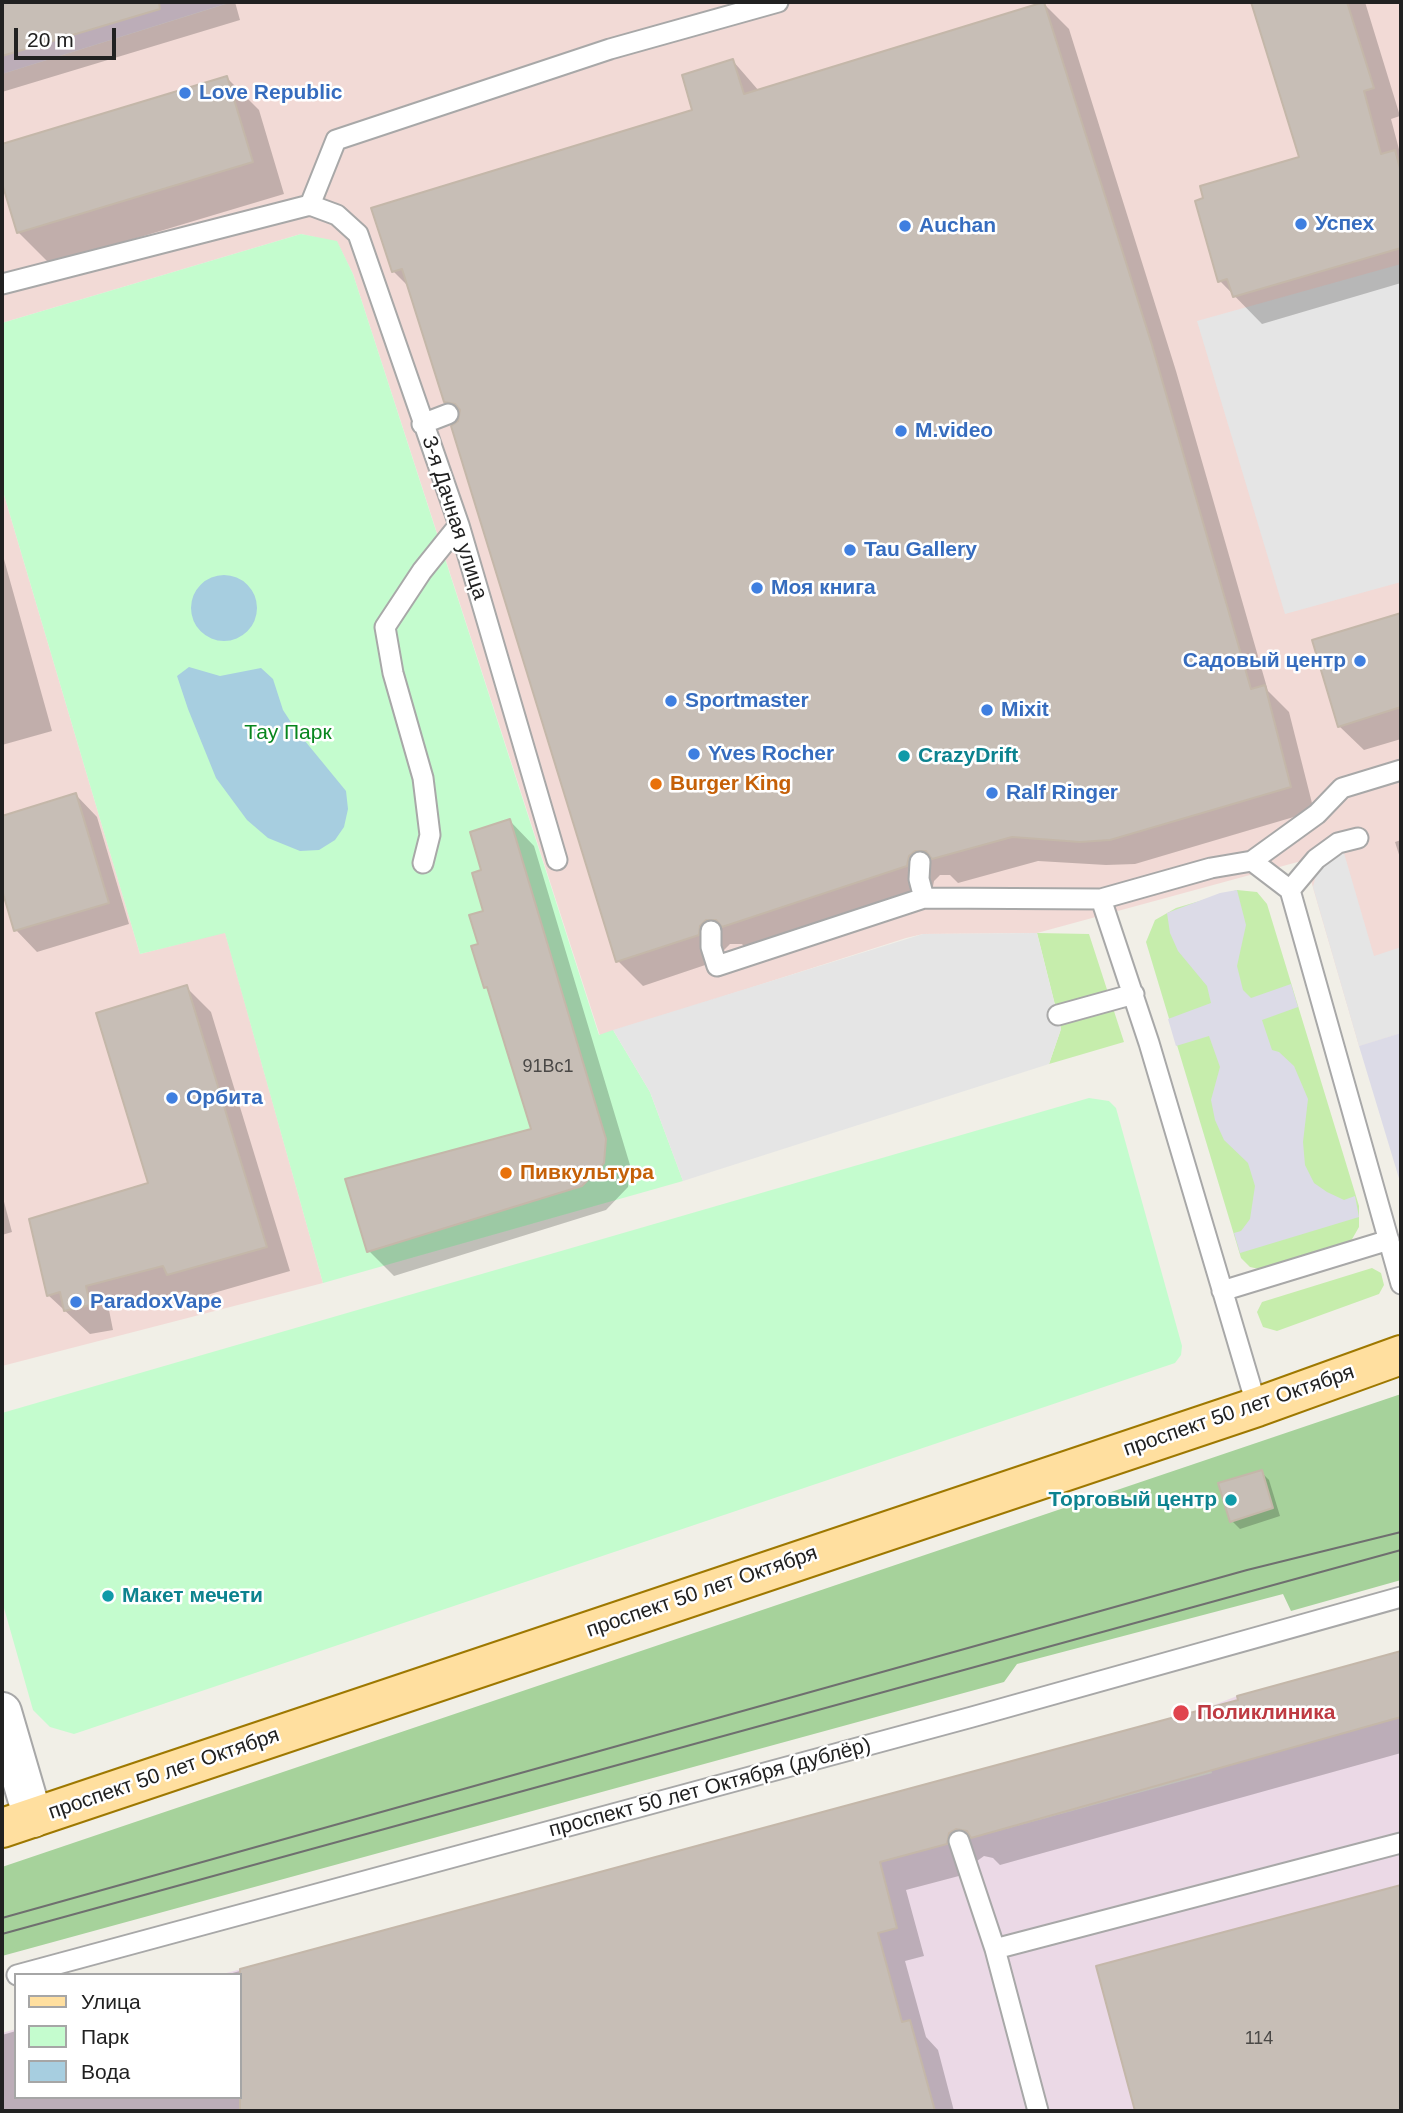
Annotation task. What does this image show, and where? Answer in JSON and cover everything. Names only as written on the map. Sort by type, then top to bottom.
[{"type":"main road","name":"проспект 50 лет Октября","points":[[17,1823],[1257,1407],[1401,1355]]},
{"type":"street","points":[[2,1712],[17,1823]]},
{"type":"lane","points":[[2,284],[310,205],[336,140],[610,49],[778,2]]},
{"type":"lane","name":"3-я Дачная улица","points":[[310,205],[337,215],[358,234],[459,525],[557,860]]},
{"type":"lane","points":[[422,424],[448,414]]},
{"type":"lane","points":[[423,863],[430,835],[423,778],[393,673],[385,627],[422,571],[459,525]]},
{"type":"lane","points":[[711,931],[711,947],[717,966],[924,898],[1101,899],[1212,868],[1252,861],[1317,814],[1342,788],[1401,771]]},
{"type":"lane","points":[[1290,890],[1316,859],[1338,843],[1358,838]]},
{"type":"lane","points":[[1252,861],[1290,890],[1401,1284]]},
{"type":"lane","points":[[920,862],[919,879],[924,898]]},
{"type":"lane","points":[[1101,899],[1134,994],[1257,1407]]},
{"type":"lane","points":[[1058,1014],[1134,994]]},
{"type":"lane","points":[[1222,1291],[1389,1240]]},
{"type":"lane","name":"проспект 50 лет Октября (дублёр)","points":[[23,1973],[972,1717],[1401,1597]]},
{"type":"lane","points":[[959,1841],[995,1949],[1038,2111]]},
{"type":"lane","points":[[995,1949],[1401,1843]]},
{"type":"shaded area","points":[[2,2],[225,2],[225,4],[2,74]]},
{"type":"shaded area","points":[[232,2],[1401,2],[1401,1033],[1359,1046],[1305,860],[1037,933],[923,934],[906,938],[600,1036],[353,274],[337,242],[301,234],[2,323],[2,74]]},
{"type":"shaded area","points":[[1401,264],[1401,582],[1285,614],[1197,321]]},
{"type":"shaded area","points":[[2,488],[140,954],[225,932],[323,1283],[2,1366]]},
{"type":"shaded area","points":[[1344,853],[1374,956],[1401,947],[1401,1033],[1359,1046],[1313,887],[1318,867]]},
{"type":"shaded area","points":[[1237,890],[1246,925],[1237,966],[1243,990],[1251,998],[1291,984],[1298,1007],[1262,1020],[1272,1050],[1279,1052],[1294,1066],[1308,1099],[1303,1142],[1305,1165],[1314,1183],[1327,1192],[1344,1200],[1355,1196],[1359,1217],[1240,1253],[1234,1233],[1241,1231],[1250,1219],[1255,1186],[1248,1163],[1224,1140],[1215,1120],[1211,1100],[1220,1067],[1209,1036],[1176,1046],[1168,1019],[1211,1003],[1207,986],[1178,951],[1170,933],[1167,913],[1220,893]]},
{"type":"shaded area","points":[[1037,933],[1061,1029],[1049,1064],[683,1181],[650,1092],[613,1030],[923,934]]},
{"type":"shaded area","points":[[1401,1033],[1401,1185],[1359,1046]]},
{"type":"shaded area","points":[[1237,1696],[1254,1758],[1401,1717],[1401,2111],[2,2111],[2,2033],[14,2030],[14,2099],[242,2099],[242,1973],[226,1973],[967,1773],[983,1835],[1212,1773],[1196,1712]]},
{"type":"green space","name":"Тау Парк","points":[[301,234],[337,241],[353,274],[599,1035],[613,1030],[650,1092],[683,1181],[323,1283],[225,933],[140,954],[2,488],[2,323]]},
{"type":"green space","points":[[1237,890],[1257,892],[1267,904],[1359,1206],[1359,1227],[1351,1241],[1264,1270],[1250,1267],[1241,1258],[1146,942],[1155,920],[1176,908]]},
{"type":"green space","points":[[1037,933],[1089,934],[1124,1042],[1049,1064],[1061,1029]]},
{"type":"green space","points":[[1089,1098],[1109,1101],[1116,1108],[1182,1346],[1181,1355],[1175,1363],[74,1734],[50,1727],[33,1710],[2,1601],[2,1413]]},
{"type":"green space","points":[[1372,1268],[1381,1273],[1384,1285],[1379,1294],[1277,1331],[1263,1327],[1257,1312],[1262,1302]]},
{"type":"green space","points":[[1401,1394],[1401,1580],[1291,1611],[1283,1594],[1017,1664],[1004,1682],[2,1956],[2,1867]]},
{"type":"water","points":[[224,575],[237,578],[247,585],[254,595],[257,608],[254,621],[247,631],[237,638],[224,641],[211,638],[201,631],[194,621],[191,608],[194,595],[201,585],[211,578]]},
{"type":"water","points":[[189,667],[220,676],[261,668],[273,679],[283,710],[296,730],[346,791],[348,809],[344,827],[335,840],[319,850],[300,851],[268,838],[247,820],[216,778],[188,709],[177,676]]},
{"type":"building","points":[[2,2],[159,2],[160,9],[2,56]]},
{"type":"building","name":"Tau Gallery","points":[[1044,2],[1152,345],[1251,689],[1265,685],[1291,787],[1110,840],[1080,842],[1012,837],[932,859],[926,851],[915,851],[909,856],[907,866],[722,927],[716,920],[706,920],[700,926],[699,935],[616,962],[451,426],[458,421],[460,410],[455,404],[444,402],[402,269],[392,272],[371,208],[692,110],[682,75],[733,59],[744,94]]},
{"type":"building","name":"Успех","points":[[1251,2],[1347,2],[1374,88],[1364,91],[1381,154],[1395,150],[1401,172],[1401,248],[1233,297],[1227,279],[1218,282],[1195,201],[1203,198],[1200,186],[1299,157]]},
{"type":"building","points":[[227,76],[253,162],[17,233],[2,183],[2,144]]},
{"type":"building","name":"Садовый центр","points":[[1401,613],[1401,707],[1338,727],[1312,640]]},
{"type":"building","points":[[76,793],[109,903],[14,931],[2,890],[2,816]]},
{"type":"building","points":[[510,819],[606,1139],[604,1163],[582,1186],[367,1252],[345,1179],[531,1129],[487,987],[484,988],[471,946],[478,944],[469,915],[483,911],[472,873],[481,870],[470,832]]},
{"type":"building","name":"Орбита","points":[[187,985],[267,1247],[167,1275],[163,1266],[86,1286],[90,1305],[64,1311],[60,1292],[47,1296],[29,1219],[148,1183],[96,1013]]},
{"type":"building","points":[[1262,1470],[1273,1508],[1230,1522],[1218,1483]]},
{"type":"building","points":[[1401,1651],[1401,1717],[971,1838],[967,1831],[956,1829],[949,1833],[947,1844],[880,1862],[897,1928],[878,1933],[902,2022],[910,2020],[935,2111],[240,2111],[240,1969],[1238,1700],[1237,1696]]},
{"type":"building","points":[[1401,1885],[1401,2111],[1135,2111],[1096,1966]]},
{"type":"tram line","points":[[2,1918],[1247,1570],[1401,1532]]},
{"type":"tram line","points":[[2,1934],[1401,1550]]},
{"type":"place","name":"Love Republic","points":[[185,93]]},
{"type":"place","name":"Успех","points":[[1301,224]]},
{"type":"place","name":"Auchan","points":[[905,226]]},
{"type":"place","name":"M.video","points":[[901,431]]},
{"type":"place","name":"Tau Gallery","points":[[850,550]]},
{"type":"place","name":"Моя книга","points":[[757,588]]},
{"type":"place","name":"Садовый центр","points":[[1360,661]]},
{"type":"place","name":"Sportmaster","points":[[671,701]]},
{"type":"place","name":"Mixit","points":[[987,710]]},
{"type":"place","name":"Yves Rocher","points":[[694,754]]},
{"type":"place","name":"CrazyDrift","points":[[904,756]]},
{"type":"place","name":"Burger King","points":[[656,784]]},
{"type":"place","name":"Ralf Ringer","points":[[992,793]]},
{"type":"place","name":"Орбита","points":[[172,1098]]},
{"type":"place","name":"Пивкультура","points":[[506,1173]]},
{"type":"place","name":"ParadoxVape","points":[[76,1302]]},
{"type":"place","name":"Торговый центр","points":[[1231,1500]]},
{"type":"place","name":"Макет мечети","points":[[108,1596]]},
{"type":"place","name":"Поликлиника","points":[[1181,1713]]}]
